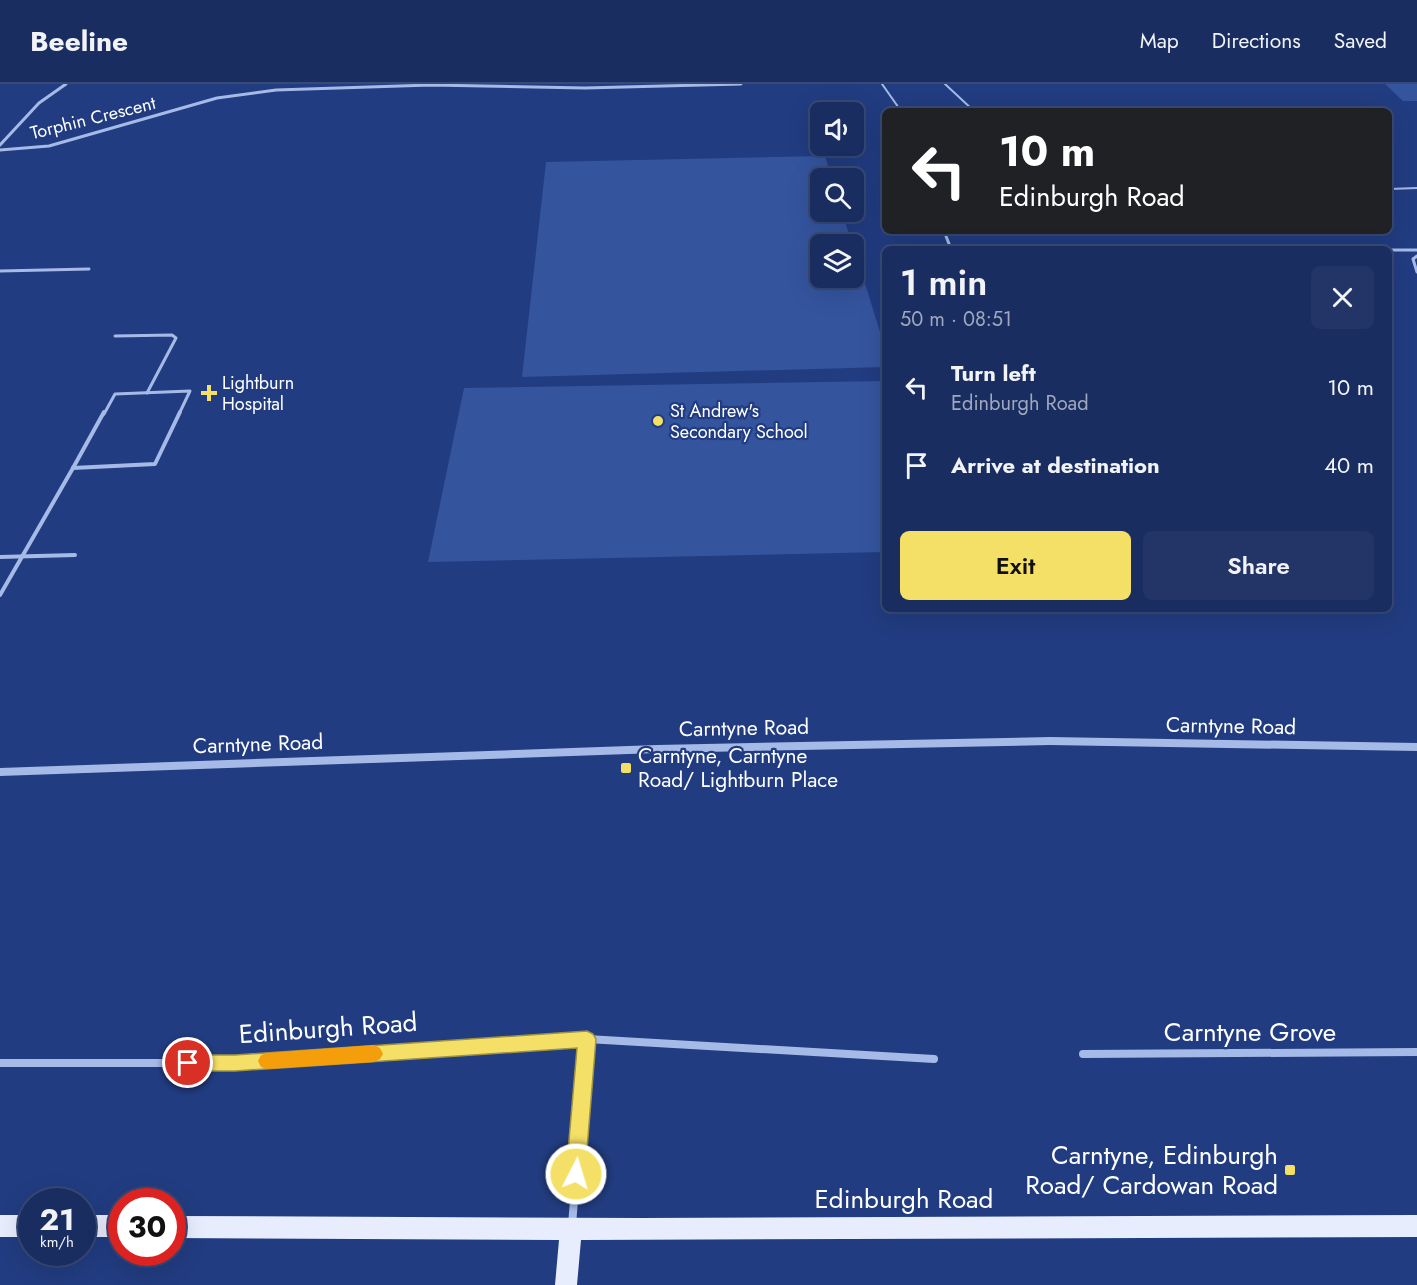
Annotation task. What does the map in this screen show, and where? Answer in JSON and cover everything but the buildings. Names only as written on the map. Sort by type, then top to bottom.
[{"type":"main road","points":[[0,1226],[18,1226]]},
{"type":"main road","name":"Edinburgh Road","points":[[186,1227],[571,1229],[1417,1226]]},
{"type":"main road","points":[[566,1285],[571,1229]]},
{"type":"street","points":[[0,145],[39,103],[66,84]]},
{"type":"street","name":"Torphin Crescent","points":[[0,150],[49,146],[101,134],[217,98],[276,90],[431,86],[741,84]]},
{"type":"street","name":"Carntyne Road","points":[[0,772],[657,749],[1050,741],[1275,747],[1417,747]]},
{"type":"street","points":[[571,1229],[587,1039]]},
{"type":"street","name":"Edinburgh Road","points":[[0,1063],[235,1063],[587,1039],[933,1059]]},
{"type":"street","name":"Carntyne Grove","points":[[1083,1054],[1417,1052]]},
{"type":"lane","points":[[882,84],[899,108]]},
{"type":"lane","points":[[945,84],[971,108]]},
{"type":"lane","points":[[1392,189],[1417,188]]},
{"type":"lane","points":[[1392,250],[1417,250]]},
{"type":"lane","points":[[1417,256],[1413,259],[1417,272]]},
{"type":"lane","points":[[0,271],[89,269]]},
{"type":"lane","points":[[115,336],[172,335],[176,338],[147,393]]},
{"type":"lane","points":[[0,595],[72,468],[115,394],[190,391],[155,464],[72,468]]},
{"type":"lane","points":[[0,557],[75,555]]},
{"type":"shaded area","points":[[1385,84],[1417,84],[1417,101],[1403,101]]},
{"type":"shaded area","points":[[825,156],[829,168],[810,168],[810,222],[845,222],[849,234],[810,234],[810,288],[864,288],[864,280],[882,338],[882,367],[522,377],[546,162]]},
{"type":"shaded area","points":[[882,381],[882,552],[428,562],[464,388]]},
{"type":"slow traffic","points":[[267,1061],[374,1054]]},
{"type":"place","name":"Lightburn Hospital","points":[[209,393]]},
{"type":"place","name":"St Andrew's Secondary School","points":[[658,421]]},
{"type":"place","name":"Carntyne, Carntyne Road/ Lightburn Place","points":[[626,768]]},
{"type":"place","name":"Carntyne, Edinburgh Road/ Cardowan Road","points":[[1290,1170]]},
{"type":"route","points":[[188,1063],[235,1063],[587,1039],[576,1174]]}]
